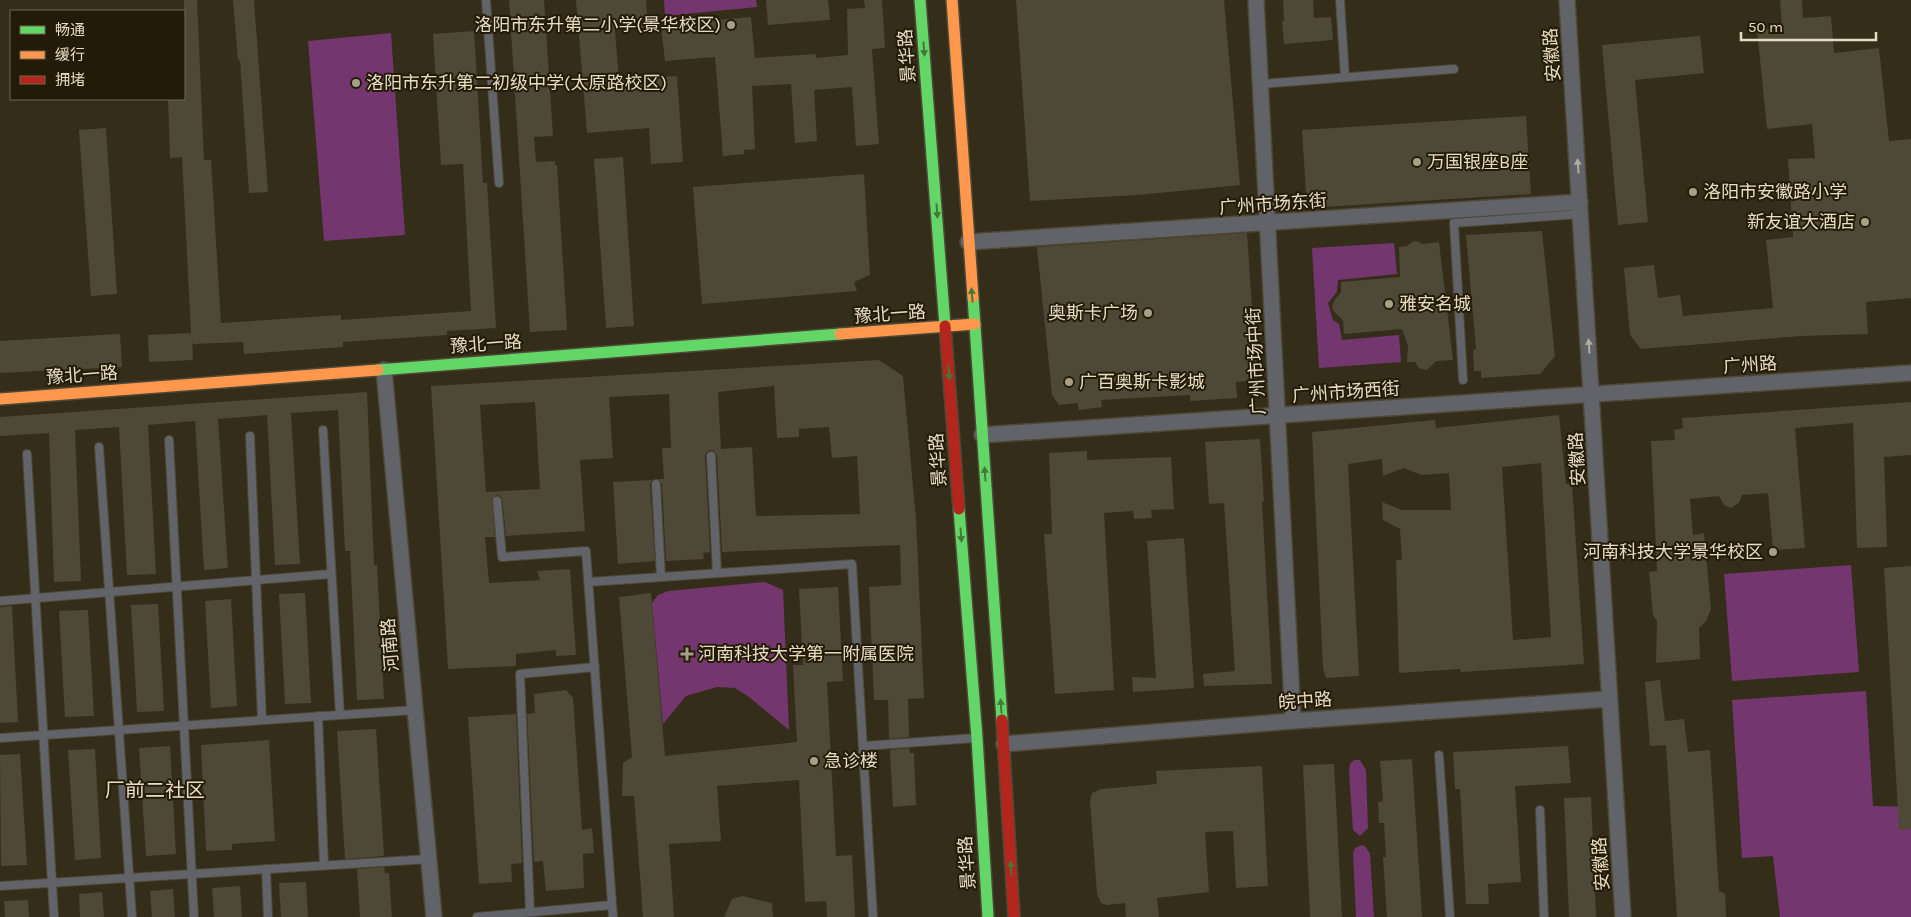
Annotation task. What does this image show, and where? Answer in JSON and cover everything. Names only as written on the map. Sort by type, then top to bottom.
[{"type":"main road","name":"景华路","points":[[920,0],[977,738],[988,917]]},
{"type":"main road","points":[[952,0],[1004,744],[1014,917]]},
{"type":"main road","name":"豫北一路","points":[[0,399],[975,324]]},
{"type":"street","name":"广州市场中街","points":[[1256,0],[1293,720]]},
{"type":"street","name":"安徽路","points":[[1567,0],[1623,917]]},
{"type":"street","name":"广州市场东街","points":[[968,242],[1268,223],[1580,208]]},
{"type":"street","name":"河南路","points":[[384,370],[434,917]]},
{"type":"street","name":"广州路","points":[[1592,394],[1911,373]]},
{"type":"street","name":"广州市场西街","points":[[982,435],[1592,394]]},
{"type":"street","name":"皖中路","points":[[1004,744],[1293,720],[1609,700]]},
{"type":"lane","points":[[486,0],[499,183]]},
{"type":"lane","points":[[1340,0],[1345,78]]},
{"type":"lane","points":[[1261,84],[1454,69]]},
{"type":"lane","points":[[1463,380],[1454,223],[1580,208]]},
{"type":"lane","points":[[323,430],[340,715]]},
{"type":"lane","points":[[250,436],[262,720]]},
{"type":"lane","points":[[170,440],[194,917]]},
{"type":"lane","points":[[99,447],[132,917]]},
{"type":"lane","points":[[27,454],[54,917]]},
{"type":"lane","points":[[711,456],[717,573]]},
{"type":"lane","points":[[656,484],[660,577]]},
{"type":"lane","points":[[497,502],[502,557],[586,551],[613,917]]},
{"type":"lane","points":[[589,582],[852,564],[873,917]]},
{"type":"lane","points":[[0,601],[331,574]]},
{"type":"lane","points":[[530,912],[520,674],[595,667]]},
{"type":"lane","points":[[0,738],[415,710]]},
{"type":"lane","points":[[318,716],[324,865]]},
{"type":"lane","points":[[864,746],[977,738]]},
{"type":"lane","points":[[1439,755],[1450,917]]},
{"type":"lane","points":[[1540,810],[1544,917]]},
{"type":"lane","points":[[0,886],[428,859]]},
{"type":"lane","points":[[266,869],[268,917]]},
{"type":"lane","points":[[477,917],[612,905]]},
{"type":"shaded area","points":[[664,0],[756,0],[757,7],[665,16]]},
{"type":"shaded area","points":[[391,33],[405,235],[324,241],[308,41]]},
{"type":"shaded area","points":[[1394,243],[1397,274],[1338,280],[1337,292],[1328,303],[1333,320],[1339,324],[1342,340],[1399,335],[1401,362],[1319,368],[1312,248]]},
{"type":"shaded area","points":[[1851,565],[1859,672],[1732,681],[1724,574]]},
{"type":"shaded area","points":[[765,582],[783,590],[789,730],[735,688],[717,687],[686,696],[663,724],[652,603],[658,595],[668,591]]},
{"type":"shaded area","points":[[1866,691],[1873,806],[1911,807],[1911,917],[1780,917],[1773,856],[1742,858],[1732,700]]},
{"type":"shaded area","points":[[1354,760],[1360,760],[1366,770],[1368,828],[1360,836],[1353,830],[1349,772],[1350,764]]},
{"type":"shaded area","points":[[1362,845],[1366,847],[1370,854],[1374,917],[1356,917],[1353,853],[1355,848]]},
{"type":"building","points":[[184,0],[197,0],[204,160],[211,160],[221,323],[341,315],[341,320],[471,311],[463,164],[441,165],[433,34],[474,31],[483,183],[487,183],[496,328],[447,331],[447,335],[343,342],[343,347],[244,354],[243,342],[192,344],[193,360],[149,362],[148,335],[191,333],[182,157],[170,158],[168,100],[185,100]]},
{"type":"building","points":[[233,0],[254,0],[268,192],[249,193],[240,60],[238,61]]},
{"type":"building","points":[[509,0],[544,0],[553,136],[534,137],[536,162],[555,161],[555,165],[557,165],[567,330],[530,332]]},
{"type":"building","points":[[576,0],[646,0],[648,27],[615,30],[619,80],[677,76],[683,162],[651,164],[649,128],[587,133]]},
{"type":"building","points":[[766,0],[828,0],[830,20],[768,25]]},
{"type":"building","points":[[864,0],[882,0],[885,48],[872,49],[879,144],[856,146],[852,87],[814,90],[817,141],[795,143],[791,84],[752,86],[755,149],[744,150],[744,154],[723,156],[715,57],[665,61],[661,25],[751,17],[755,58],[816,54],[816,58],[848,55],[847,9],[865,8]]},
{"type":"building","points":[[1016,0],[1224,0],[1240,185],[1138,195],[1030,201]]},
{"type":"building","points":[[1283,0],[1313,0],[1314,18],[1331,17],[1333,40],[1284,44]]},
{"type":"building","points":[[1780,0],[1802,0],[1803,18],[1831,16],[1834,53],[1879,48],[1889,141],[1911,139],[1911,298],[1866,302],[1868,334],[1801,336],[1641,349],[1630,335],[1624,268],[1654,265],[1658,298],[1680,295],[1683,316],[1773,308],[1766,240],[1793,237],[1788,159],[1815,158],[1812,124],[1767,129],[1757,30],[1782,27]]},
{"type":"building","points":[[1700,36],[1704,73],[1635,80],[1648,222],[1618,225],[1602,45]]},
{"type":"building","name":"万国银座B座","points":[[1526,116],[1531,194],[1307,208],[1302,130]]},
{"type":"building","points":[[106,128],[117,294],[91,296],[79,130]]},
{"type":"building","points":[[623,157],[634,326],[606,328],[594,159]]},
{"type":"building","points":[[864,174],[870,275],[854,282],[857,291],[702,304],[693,187]]},
{"type":"building","points":[[1542,231],[1555,356],[1540,374],[1481,378],[1481,371],[1474,371],[1473,350],[1476,349],[1466,235]]},
{"type":"building","name":"奥斯卡广场","points":[[1247,233],[1257,380],[1236,382],[1237,398],[1190,401],[1190,395],[1101,400],[1102,407],[1079,410],[1077,403],[1059,405],[1052,395],[1037,247]]},
{"type":"building","name":"雅安名城","points":[[1417,241],[1422,244],[1439,242],[1453,360],[1436,361],[1427,370],[1419,368],[1415,362],[1407,362],[1408,346],[1402,329],[1344,334],[1343,320],[1334,312],[1332,307],[1341,292],[1341,282],[1400,277],[1399,247],[1407,246]]},
{"type":"building","points":[[120,334],[122,367],[0,373],[0,341]]},
{"type":"building","points":[[879,360],[903,376],[916,519],[924,698],[908,699],[909,737],[889,739],[888,700],[874,700],[869,587],[901,585],[900,545],[722,552],[717,456],[714,451],[710,450],[705,456],[710,552],[703,553],[704,559],[666,561],[662,484],[659,479],[664,479],[662,448],[671,448],[669,394],[609,397],[613,458],[580,460],[585,531],[506,536],[502,498],[497,495],[492,499],[495,537],[485,537],[489,583],[540,580],[537,571],[570,569],[576,655],[556,656],[556,650],[516,654],[516,666],[448,669],[431,386]],"holes":[[[774,386],[777,438],[799,437],[799,429],[829,427],[832,458],[857,456],[860,514],[756,516],[752,447],[721,449],[718,392]],[[535,402],[540,489],[486,492],[480,405]]]},
{"type":"building","points":[[367,392],[374,565],[377,565],[384,699],[357,700],[350,551],[345,551],[338,410],[291,413],[300,564],[275,565],[267,415],[218,419],[228,568],[204,570],[195,421],[148,425],[156,574],[127,575],[119,427],[75,430],[81,581],[54,582],[49,433],[0,436],[0,417]]},
{"type":"building","points":[[1911,402],[1911,455],[1884,457],[1887,547],[1857,548],[1853,423],[1795,428],[1805,548],[1773,550],[1768,493],[1742,495],[1739,503],[1731,508],[1724,505],[1719,496],[1690,499],[1693,535],[1704,533],[1711,609],[1706,621],[1699,628],[1700,659],[1656,663],[1657,621],[1653,615],[1649,572],[1657,571],[1651,441],[1675,440],[1674,430],[1683,428],[1682,418]]},
{"type":"building","points":[[1559,415],[1566,484],[1572,484],[1584,664],[1461,672],[1460,669],[1399,673],[1396,560],[1402,560],[1400,529],[1383,520],[1382,502],[1402,510],[1451,510],[1449,473],[1421,475],[1404,468],[1383,476],[1382,459],[1348,464],[1359,676],[1326,678],[1323,668],[1312,432],[1435,420],[1436,428]],"holes":[[[1541,463],[1551,637],[1513,640],[1502,467]]]},
{"type":"building","points":[[1260,439],[1272,684],[1204,686],[1203,674],[1235,671],[1224,503],[1209,504],[1205,442]]},
{"type":"building","points":[[1087,451],[1087,460],[1171,457],[1174,509],[1151,510],[1152,518],[1134,519],[1133,511],[1104,513],[1114,690],[1055,694],[1044,534],[1052,534],[1049,453]]},
{"type":"building","points":[[652,480],[650,484],[655,561],[618,564],[613,482]]},
{"type":"building","points":[[1184,538],[1194,688],[1133,692],[1132,677],[1156,678],[1147,541]]},
{"type":"building","points":[[1911,566],[1911,829],[1899,830],[1884,568]]},
{"type":"building","points":[[838,587],[843,681],[827,682],[836,856],[852,855],[855,917],[827,917],[826,901],[805,902],[799,780],[717,786],[721,841],[669,844],[674,917],[643,917],[634,796],[622,796],[623,763],[632,757],[619,597],[651,593],[665,756],[797,742],[793,665],[803,665],[799,589]]},
{"type":"building","points":[[305,593],[311,703],[285,704],[279,594]]},
{"type":"building","points":[[231,599],[237,706],[211,708],[205,601]]},
{"type":"building","points":[[158,604],[164,711],[137,712],[131,605]]},
{"type":"building","points":[[12,606],[18,722],[0,723],[0,607]]},
{"type":"building","points":[[88,610],[94,716],[65,717],[59,611]]},
{"type":"building","points":[[1660,680],[1665,721],[1684,719],[1688,752],[1710,750],[1719,891],[1725,894],[1726,917],[1677,917],[1666,745],[1650,746],[1645,682]]},
{"type":"building","points":[[566,690],[573,698],[582,830],[592,828],[594,853],[583,854],[584,888],[546,891],[543,861],[534,862],[527,714],[535,713],[534,694]]},
{"type":"building","points":[[516,714],[522,863],[511,864],[512,882],[479,884],[468,717]]},
{"type":"building","points":[[376,729],[384,856],[345,859],[337,731]]},
{"type":"building","points":[[269,740],[275,841],[232,844],[232,850],[206,851],[201,745]]},
{"type":"building","points":[[170,746],[176,854],[146,856],[139,748]]},
{"type":"building","points":[[1568,746],[1571,783],[1515,786],[1521,882],[1488,884],[1489,904],[1466,904],[1460,789],[1455,789],[1453,752]]},
{"type":"building","points":[[909,748],[910,753],[914,753],[916,805],[893,807],[890,750]]},
{"type":"building","points":[[95,749],[101,858],[75,860],[68,750]]},
{"type":"building","points":[[20,754],[27,865],[1,866],[0,755]]},
{"type":"building","points":[[1412,759],[1422,917],[1387,917],[1383,857],[1386,857],[1384,823],[1379,823],[1378,802],[1383,801],[1380,761]]},
{"type":"building","points":[[1334,764],[1342,917],[1310,917],[1303,765]]},
{"type":"building","points":[[1262,766],[1268,886],[1236,888],[1233,831],[1205,832],[1209,892],[1157,898],[1159,917],[1126,917],[1125,903],[1107,905],[1101,903],[1097,894],[1090,801],[1092,793],[1101,789],[1157,784],[1156,771]]},
{"type":"building","points":[[1591,797],[1596,917],[1569,917],[1564,798]]},
{"type":"building","points":[[384,867],[385,873],[389,873],[392,917],[360,917],[357,869]]},
{"type":"building","points":[[306,882],[308,917],[281,917],[279,883]]},
{"type":"building","points":[[240,886],[242,917],[214,917],[212,888]]},
{"type":"building","points":[[173,889],[175,917],[152,917],[150,891]]},
{"type":"building","points":[[102,892],[104,917],[80,917],[79,894]]},
{"type":"building","points":[[742,896],[772,903],[773,917],[724,917],[732,899]]},
{"type":"building","points":[[28,900],[29,917],[5,917],[4,901]]},
{"type":"traffic: fast","points":[[920,0],[945,326]]},
{"type":"traffic: fast","points":[[973,297],[1002,720]]},
{"type":"traffic: fast","points":[[378,370],[840,334]]},
{"type":"traffic: fast","points":[[959,509],[977,738],[988,917]]},
{"type":"traffic: slow","points":[[952,0],[973,297]]},
{"type":"traffic: slow","points":[[840,334],[975,324]]},
{"type":"traffic: slow","points":[[0,399],[378,370]]},
{"type":"traffic: jam","points":[[945,326],[959,509]]},
{"type":"traffic: jam","points":[[1002,720],[1014,917]]},
{"type":"place","name":"洛阳市东升第二小学(景华校区)","points":[[731,25]]},
{"type":"place","name":"洛阳市东升第二初级中学(太原路校区)","points":[[356,83]]},
{"type":"place","name":"万国银座B座","points":[[1417,162]]},
{"type":"place","name":"洛阳市安徽路小学","points":[[1693,192]]},
{"type":"place","name":"新友谊大酒店","points":[[1865,222]]},
{"type":"place","name":"雅安名城","points":[[1389,304]]},
{"type":"place","name":"奥斯卡广场","points":[[1148,313]]},
{"type":"place","name":"广百奥斯卡影城","points":[[1069,382]]},
{"type":"place","name":"河南科技大学景华校区","points":[[1773,552]]},
{"type":"place","name":"河南科技大学第一附属医院","points":[[687,654]]},
{"type":"place","name":"急诊楼","points":[[814,761]]},
{"type":"district","name":"厂前二社区","points":[[155,790]]}]
